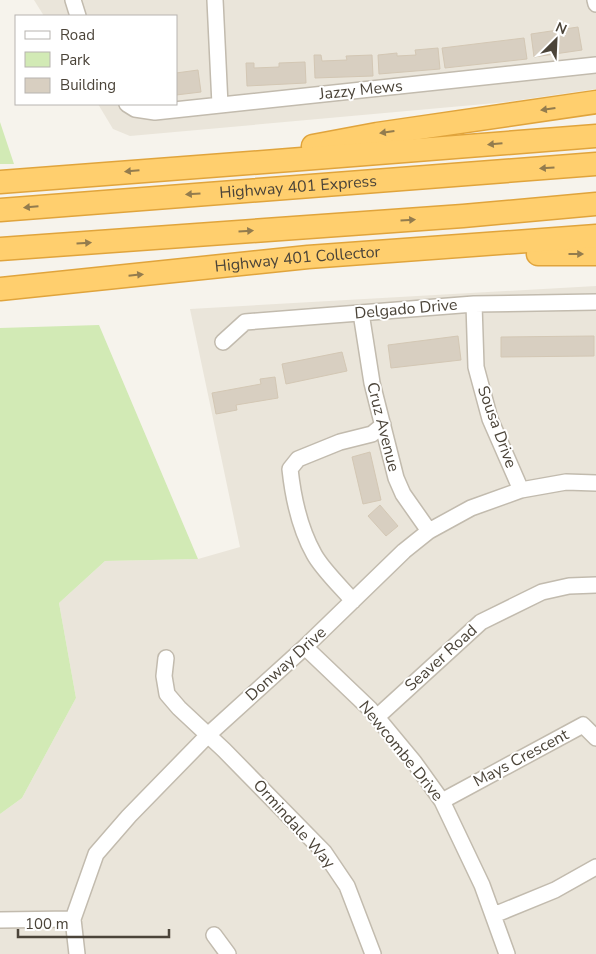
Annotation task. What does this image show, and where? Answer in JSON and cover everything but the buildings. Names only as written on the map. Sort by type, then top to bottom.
[{"type":"highway","points":[[216,164],[377,134],[596,102]]},
{"type":"highway","points":[[0,182],[596,136]]},
{"type":"highway","name":"Highway 401 Express","points":[[0,210],[596,164]]},
{"type":"highway","points":[[0,249],[596,204]]},
{"type":"highway","name":"Highway 401 Collector","points":[[0,289],[308,257],[596,236]]},
{"type":"highway","points":[[458,246],[512,254],[596,254]]},
{"type":"street","points":[[72,0],[78,15]]},
{"type":"street","points":[[215,0],[220,105]]},
{"type":"street","name":"Jazzy Mews","points":[[129,105],[135,109],[155,112],[596,65]]},
{"type":"street","name":"Delgado Drive","points":[[223,342],[245,322],[474,304],[596,302]]},
{"type":"street","name":"Sousa Drive","points":[[474,304],[476,367],[490,419],[521,490]]},
{"type":"street","name":"Cruz Avenue","points":[[361,313],[372,383],[396,478],[403,494],[429,531]]},
{"type":"street","points":[[353,601],[314,556],[305,535],[292,490],[290,469],[298,459],[340,442],[372,434],[383,426]]},
{"type":"street","name":"Donway Drive","points":[[77,954],[74,919],[96,854],[129,816],[209,734],[305,647],[404,551],[429,531],[471,508],[521,490],[566,482],[596,483]]},
{"type":"street","name":"Seaver Road","points":[[377,717],[480,622],[542,592],[569,586],[596,585]]},
{"type":"street","name":"Newcombe Drive","points":[[305,647],[377,717],[414,762],[442,801],[482,885],[507,954]]},
{"type":"street","name":"Ormindale Way","points":[[166,658],[164,676],[167,694],[179,708],[209,734],[324,852],[347,886],[373,954]]},
{"type":"street","name":"Mays Crescent","points":[[442,801],[583,725],[596,738]]},
{"type":"street","points":[[494,915],[556,890],[596,867]]},
{"type":"street","points":[[0,920],[74,919]]},
{"type":"street","points":[[214,935],[228,954]]},
{"type":"shaded area","points":[[34,0],[596,0],[596,89],[507,102],[130,136],[113,129],[99,105],[178,105],[178,15],[43,15]]},
{"type":"shaded area","points":[[596,286],[596,954],[0,954],[0,814],[22,798],[76,698],[59,603],[105,561],[198,559],[240,547],[190,309]]},
{"type":"green space","points":[[0,122],[14,164],[0,164]]},
{"type":"green space","points":[[99,325],[198,559],[105,561],[59,603],[76,698],[22,798],[0,814],[0,328]]}]
